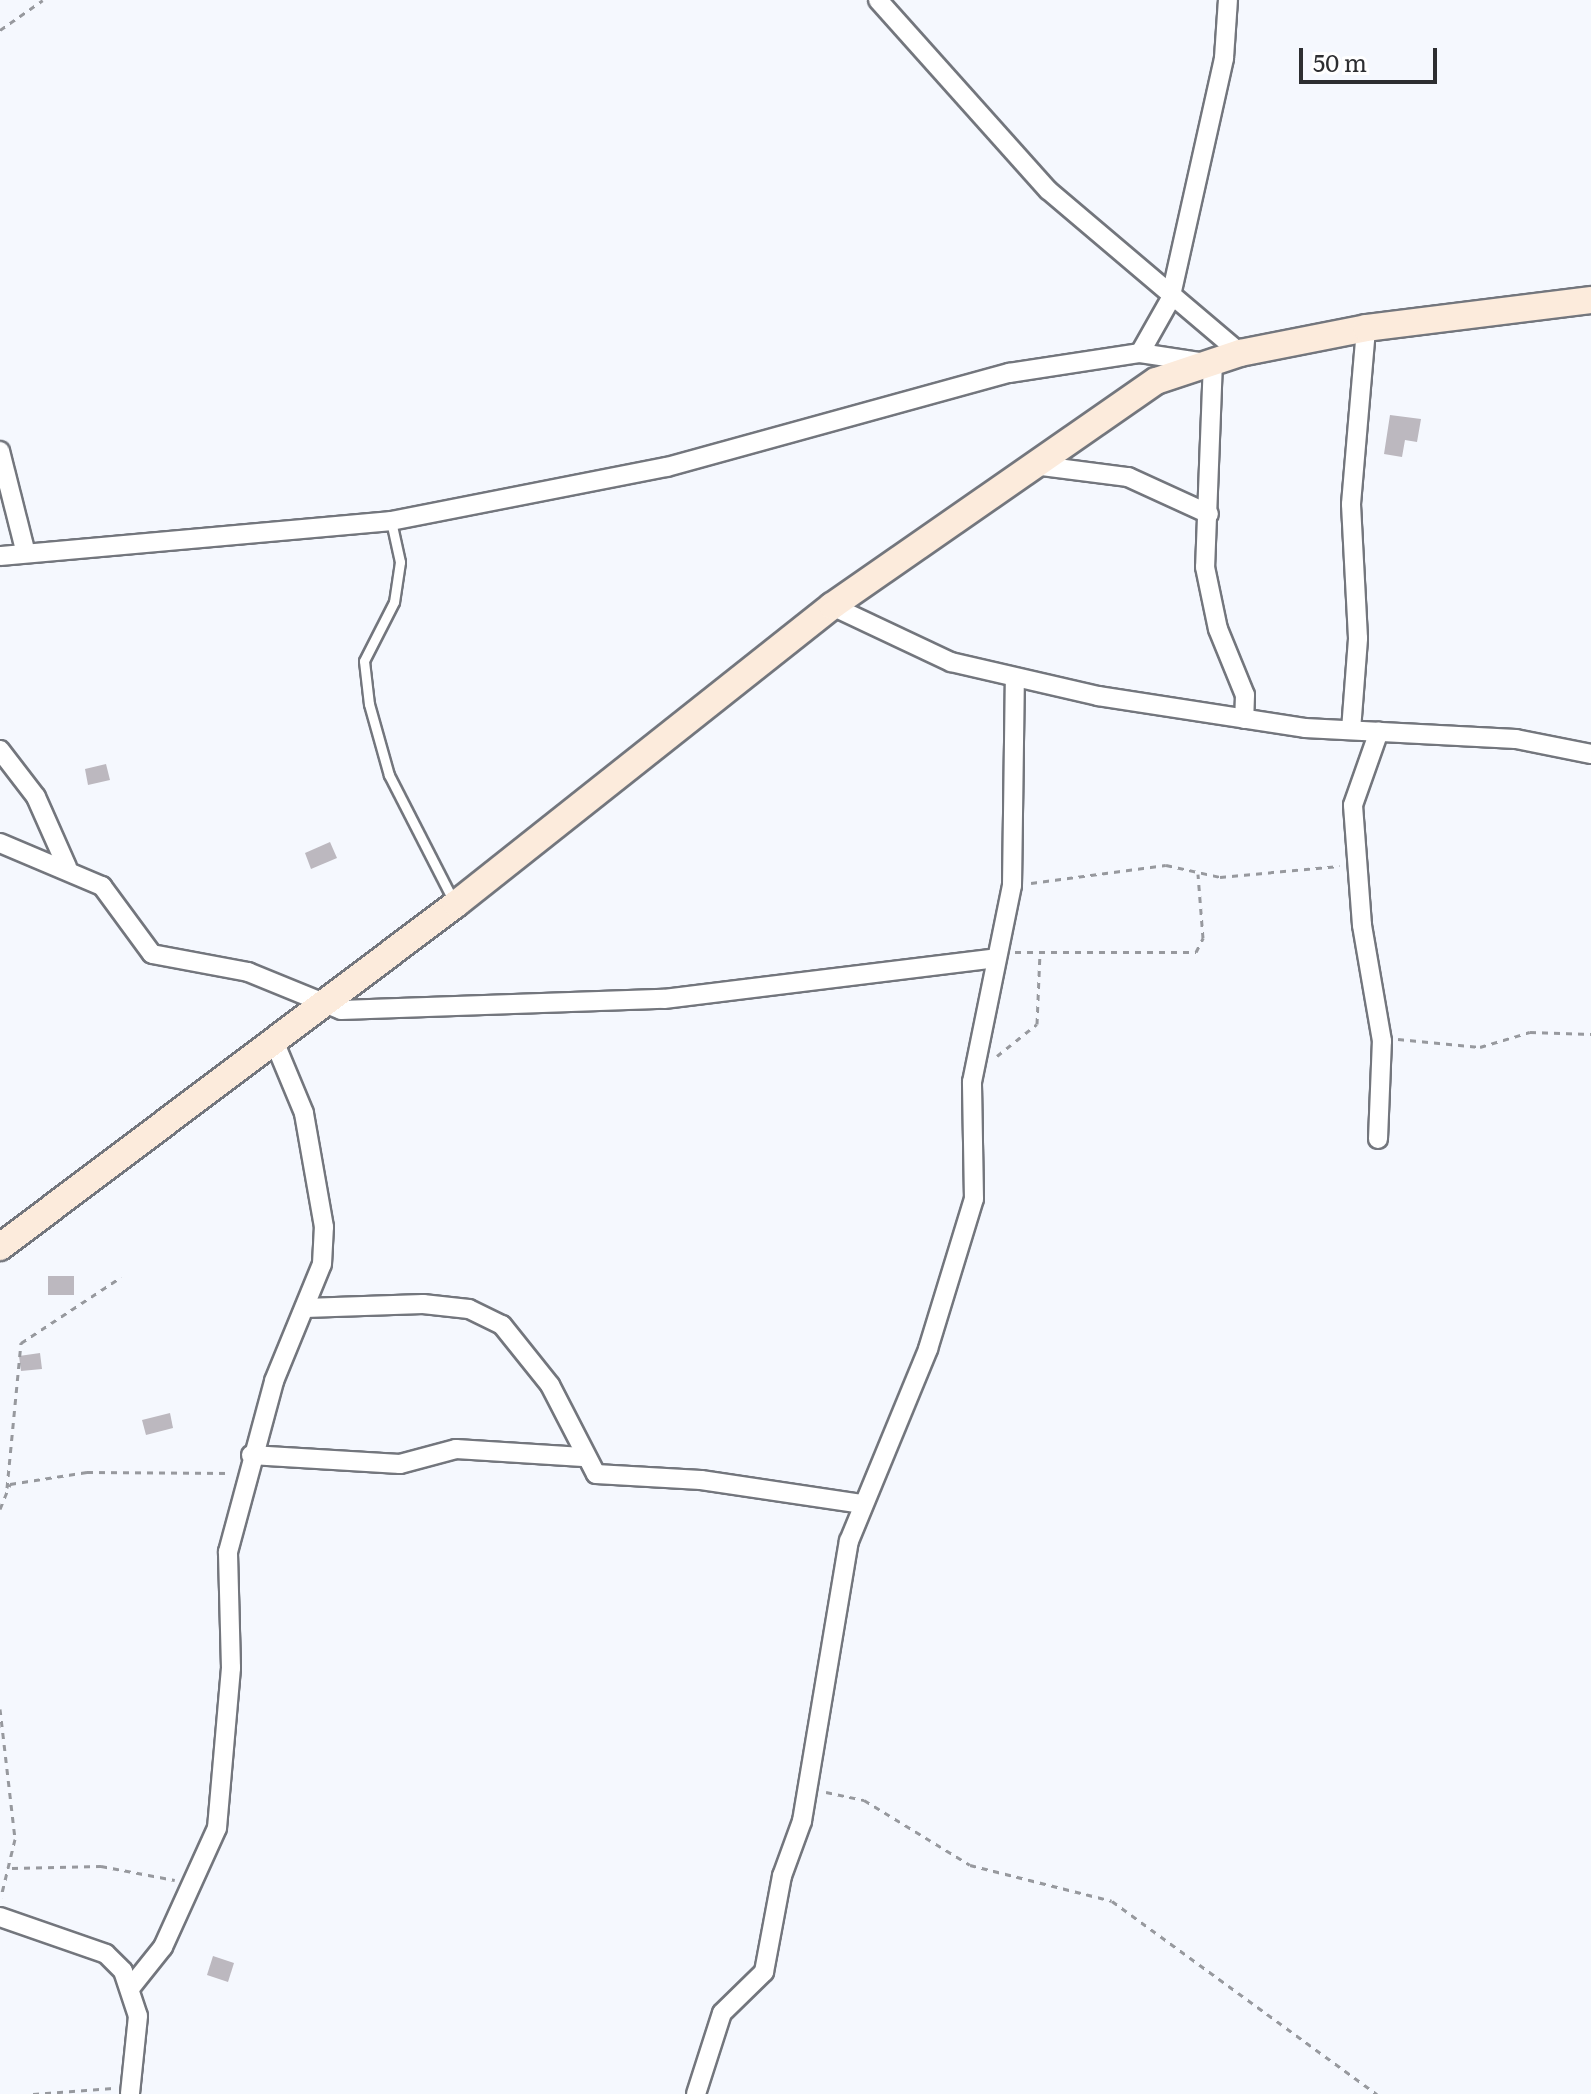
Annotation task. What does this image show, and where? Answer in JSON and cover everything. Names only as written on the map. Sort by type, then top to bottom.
[{"type":"street","points":[[878,0],[1048,190],[1170,300],[1240,353]]},
{"type":"street","points":[[1140,353],[1170,300],[1224,58],[1228,0]]},
{"type":"street","points":[[0,1247],[456,904],[832,606],[1156,381],[1240,353],[1366,328],[1591,300]]},
{"type":"street","points":[[1351,730],[1358,638],[1351,504],[1366,328]]},
{"type":"street","points":[[0,556],[25,550],[391,521],[667,467],[1009,373],[1140,353],[1210,362]]},
{"type":"street","points":[[1210,362],[1209,514],[1205,567],[1218,629],[1245,695],[1244,719]]},
{"type":"street","points":[[0,451],[25,550]]},
{"type":"street","points":[[1034,465],[1128,477],[1209,514]]},
{"type":"street","points":[[832,606],[917,649],[1015,678],[1244,719],[1351,730],[1550,743],[1591,754]]},
{"type":"street","points":[[696,2094],[722,2013],[764,1972],[806,1795],[823,1664],[861,1504],[928,1349],[974,1199],[974,1071],[1012,885],[1015,678]]},
{"type":"street","points":[[1378,1139],[1382,1041],[1355,864],[1353,805],[1379,731]]},
{"type":"street","points":[[0,750],[36,797],[67,867]]},
{"type":"street","points":[[0,843],[67,867],[119,903],[152,954],[248,972],[322,1003],[361,1011],[664,999],[998,954]]},
{"type":"street","points":[[131,1987],[163,1947],[217,1828],[223,1788],[231,1668],[228,1552],[249,1464],[322,1264],[324,1227],[304,1113],[274,1041]]},
{"type":"street","points":[[305,1308],[423,1304],[469,1309],[502,1325],[550,1385],[583,1457],[596,1474],[701,1480],[861,1504]]},
{"type":"street","points":[[249,1464],[400,1464],[456,1449],[583,1457]]},
{"type":"street","points":[[0,1917],[106,1954],[131,1987],[138,2016],[130,2090]]},
{"type":"lane","points":[[391,521],[400,562],[394,602],[364,661],[369,704],[389,775],[456,904]]},
{"type":"path","points":[[0,30],[43,0]]},
{"type":"path","points":[[1012,885],[1166,865],[1220,877],[1355,864]]},
{"type":"path","points":[[998,954],[1196,952],[1203,938],[1198,872]]},
{"type":"path","points":[[974,1071],[1037,1024],[1040,953]]},
{"type":"path","points":[[1382,1041],[1432,1038],[1480,1047],[1530,1032],[1591,1034]]},
{"type":"path","points":[[0,1509],[7,1488],[21,1343],[121,1277]]},
{"type":"path","points":[[7,1488],[87,1472],[249,1464]]},
{"type":"path","points":[[0,1709],[12,1868],[0,1898]]},
{"type":"path","points":[[806,1795],[846,1793],[970,1865],[1112,1901],[1377,2094]]},
{"type":"path","points":[[12,1868],[128,1869],[193,1884]]},
{"type":"path","points":[[33,2094],[130,2090]]},
{"type":"building","points":[[1390,415],[1421,419],[1417,442],[1405,440],[1402,457],[1384,454]]},
{"type":"building","points":[[106,764],[110,780],[88,785],[85,769]]},
{"type":"building","points":[[330,842],[337,858],[311,869],[305,853]]},
{"type":"building","points":[[48,1276],[74,1276],[74,1295],[48,1295]]},
{"type":"building","points":[[40,1353],[42,1369],[21,1371],[19,1356]]},
{"type":"building","points":[[170,1413],[173,1428],[146,1435],[142,1420]]},
{"type":"building","points":[[213,1956],[234,1963],[228,1982],[207,1975]]}]
